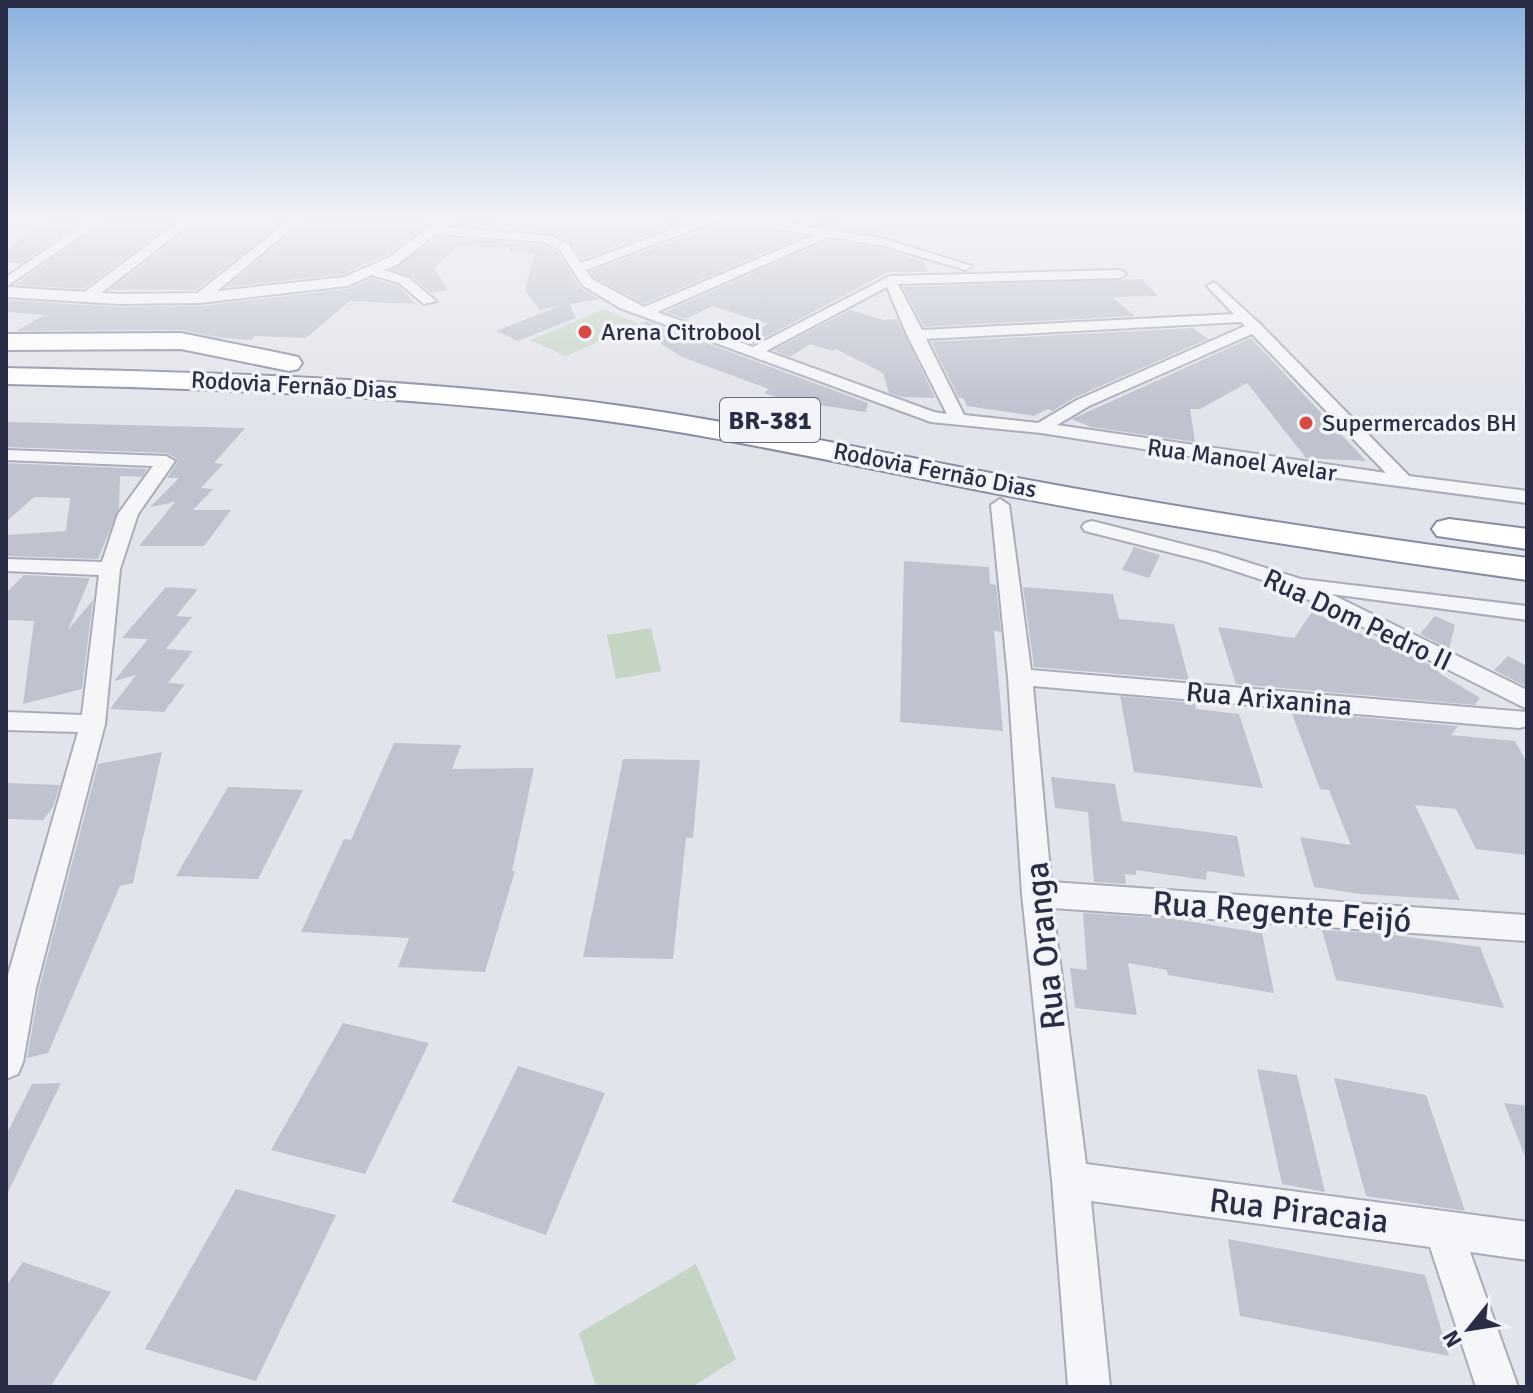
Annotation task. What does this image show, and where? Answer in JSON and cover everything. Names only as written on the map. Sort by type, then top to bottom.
[{"type":"highway","points":[[6,342],[181,341],[305,366],[412,374],[437,381]]},
{"type":"highway","name":"Rodovia Fernão Dias","points":[[6,362],[263,370],[437,381],[710,411],[1354,517]]},
{"type":"highway","name":"Rodovia Fernão Dias","points":[[6,376],[251,381],[390,389],[642,418],[829,449],[918,469],[1351,545],[1527,569]]},
{"type":"highway","points":[[918,469],[983,486],[997,495],[1000,505]]},
{"type":"highway","points":[[1415,525],[1527,539]]},
{"type":"street","points":[[87,297],[107,282]]},
{"type":"street","points":[[200,298],[220,282]]},
{"type":"street","points":[[6,292],[87,297],[200,298],[338,282]]},
{"type":"street","points":[[409,282],[418,287],[429,301]]},
{"type":"street","name":"Rua Manoel Avelar","points":[[587,282],[625,305],[931,417],[1041,428],[1405,483],[1527,497]]},
{"type":"street","points":[[645,312],[714,282]]},
{"type":"street","points":[[752,353],[886,282]]},
{"type":"street","points":[[891,282],[958,420]]},
{"type":"street","points":[[1214,286],[1405,483]]},
{"type":"street","points":[[914,335],[1250,323]]},
{"type":"street","points":[[1041,428],[1083,403],[1250,323]]},
{"type":"street","points":[[6,455],[166,461],[128,514],[110,569],[93,724],[13,991],[6,1062]]},
{"type":"street","name":"Rua Oranga","points":[[1000,505],[1020,677],[1037,894],[1070,1180],[1089,1387]]},
{"type":"street","name":"Rua Dom Pedro II","points":[[1092,527],[1211,557],[1288,581],[1494,683],[1524,716]]},
{"type":"street","points":[[6,565],[110,569]]},
{"type":"street","points":[[1288,581],[1527,613]]},
{"type":"street","name":"Rua Arixanina","points":[[1020,677],[1524,716]]},
{"type":"street","points":[[6,721],[93,724]]},
{"type":"street","name":"Rua Regente Feijó","points":[[1037,894],[1527,928]]},
{"type":"street","name":"Rua Piracaia","points":[[1070,1180],[1527,1241]]},
{"type":"street","points":[[1443,1229],[1497,1387]]},
{"type":"green space","name":"Arena Citrobool","points":[[604,309],[639,324],[566,356],[530,340]]},
{"type":"green space","points":[[651,628],[661,671],[616,679],[607,635]]},
{"type":"green space","points":[[696,1264],[736,1359],[692,1387],[596,1387],[579,1333]]},
{"type":"building","points":[[19,282],[93,282],[84,289],[15,285]]},
{"type":"building","points":[[119,282],[206,282],[196,290],[109,290]]},
{"type":"building","points":[[232,282],[271,282],[226,287]]},
{"type":"building","points":[[364,282],[386,282],[398,286],[416,304],[350,301],[306,338],[255,336],[251,340],[181,330],[16,331],[45,315],[6,312],[6,300],[118,307],[200,306],[347,289]]},
{"type":"building","points":[[418,282],[443,282],[448,290],[431,293]]},
{"type":"building","points":[[527,282],[576,282],[599,299],[570,304],[576,318],[518,341],[496,331],[560,306],[540,310],[525,291]]},
{"type":"building","points":[[603,282],[695,282],[644,304]]},
{"type":"building","points":[[733,282],[869,282],[753,344],[740,339],[768,324],[713,306],[686,319],[665,312]]},
{"type":"building","points":[[1145,282],[1158,296],[1112,297],[1135,316],[924,327],[903,287]]},
{"type":"building","points":[[850,310],[884,320],[897,319],[935,398],[902,397],[889,393],[883,373],[836,349],[833,351],[810,344],[790,357],[773,350]]},
{"type":"building","points":[[647,321],[868,403],[866,412],[785,400],[764,393],[769,389],[682,357],[647,335],[650,334],[634,327]]},
{"type":"building","points":[[1192,328],[1208,339],[1076,397],[1052,411],[1048,409],[1034,416],[967,406],[963,398],[959,398],[931,342]]},
{"type":"building","points":[[1251,338],[1366,461],[1306,458],[1247,383],[1200,409],[1190,409],[1195,442],[1091,427],[1072,419]]},
{"type":"building","points":[[6,422],[245,428],[214,463],[223,464],[201,488],[213,489],[193,510],[231,510],[204,546],[139,546],[175,502],[150,507],[179,478],[167,478],[177,463],[176,458],[166,453],[6,447]]},
{"type":"building","points":[[6,463],[147,469],[142,477],[120,476],[119,508],[98,559],[6,556],[6,535],[66,531],[70,498],[34,497],[6,522]]},
{"type":"building","points":[[1134,547],[1160,555],[1149,578],[1122,570]]},
{"type":"building","points":[[904,561],[989,567],[990,584],[996,585],[1001,632],[994,631],[1003,731],[900,722]]},
{"type":"building","points":[[24,575],[90,578],[68,630],[93,600],[82,689],[23,704],[34,621],[6,620],[6,593]]},
{"type":"building","points":[[166,587],[198,589],[176,616],[192,617],[166,649],[193,651],[168,683],[185,684],[164,712],[110,709],[136,675],[114,681],[148,639],[122,638]]},
{"type":"building","points":[[1023,587],[1113,594],[1119,619],[1174,624],[1189,680],[1034,667]]},
{"type":"building","points":[[1312,612],[1442,670],[1439,673],[1480,698],[1475,705],[1236,684],[1218,627],[1294,638]]},
{"type":"building","points":[[1435,616],[1455,625],[1449,649],[1420,634]]},
{"type":"building","points":[[1508,656],[1527,666],[1527,687],[1494,670]]},
{"type":"building","points":[[1120,696],[1195,703],[1196,709],[1239,714],[1263,788],[1134,772]]},
{"type":"building","points":[[1291,711],[1458,726],[1451,735],[1515,741],[1527,763],[1527,855],[1476,849],[1456,809],[1415,805],[1460,900],[1360,894],[1314,887],[1300,837],[1351,845],[1329,790],[1320,789]]},
{"type":"building","points":[[394,743],[461,745],[452,769],[534,768],[512,871],[515,871],[485,972],[398,967],[409,938],[301,932],[344,839],[351,840]]},
{"type":"building","points":[[162,752],[133,883],[120,886],[48,1053],[27,1058],[39,989],[98,764]]},
{"type":"building","points":[[623,759],[700,760],[693,838],[686,838],[673,959],[583,957]]},
{"type":"building","points":[[1051,777],[1115,784],[1122,821],[1237,836],[1245,877],[1207,871],[1206,880],[1136,870],[1136,875],[1125,874],[1126,884],[1094,882],[1088,812],[1055,808]]},
{"type":"building","points":[[6,783],[60,785],[53,807],[43,820],[6,819]]},
{"type":"building","points":[[228,787],[303,790],[258,879],[176,876]]},
{"type":"building","points":[[1083,913],[1174,919],[1262,933],[1274,993],[1168,975],[1167,970],[1128,963],[1137,1015],[1075,1008],[1070,968],[1087,970]]},
{"type":"building","points":[[1322,930],[1387,934],[1480,947],[1504,1008],[1336,980]]},
{"type":"building","points":[[343,1023],[429,1043],[365,1174],[271,1150]]},
{"type":"building","points":[[518,1066],[605,1093],[546,1235],[452,1202]]},
{"type":"building","points":[[1257,1069],[1297,1075],[1325,1192],[1282,1184]]},
{"type":"building","points":[[1334,1078],[1426,1095],[1465,1211],[1366,1196]]},
{"type":"building","points":[[61,1083],[6,1196],[6,1135],[32,1084]]},
{"type":"building","points":[[1504,1103],[1527,1106],[1527,1159],[1526,1159]]},
{"type":"building","points":[[236,1189],[336,1215],[256,1381],[145,1349]]},
{"type":"building","points":[[1228,1239],[1425,1275],[1449,1356],[1240,1316]]},
{"type":"building","points":[[23,1262],[111,1292],[50,1387],[6,1387],[6,1286]]},
{"type":"place","name":"Arena Citrobool","points":[[585,332]]},
{"type":"place","name":"Supermercados BH","points":[[1306,423]]}]
